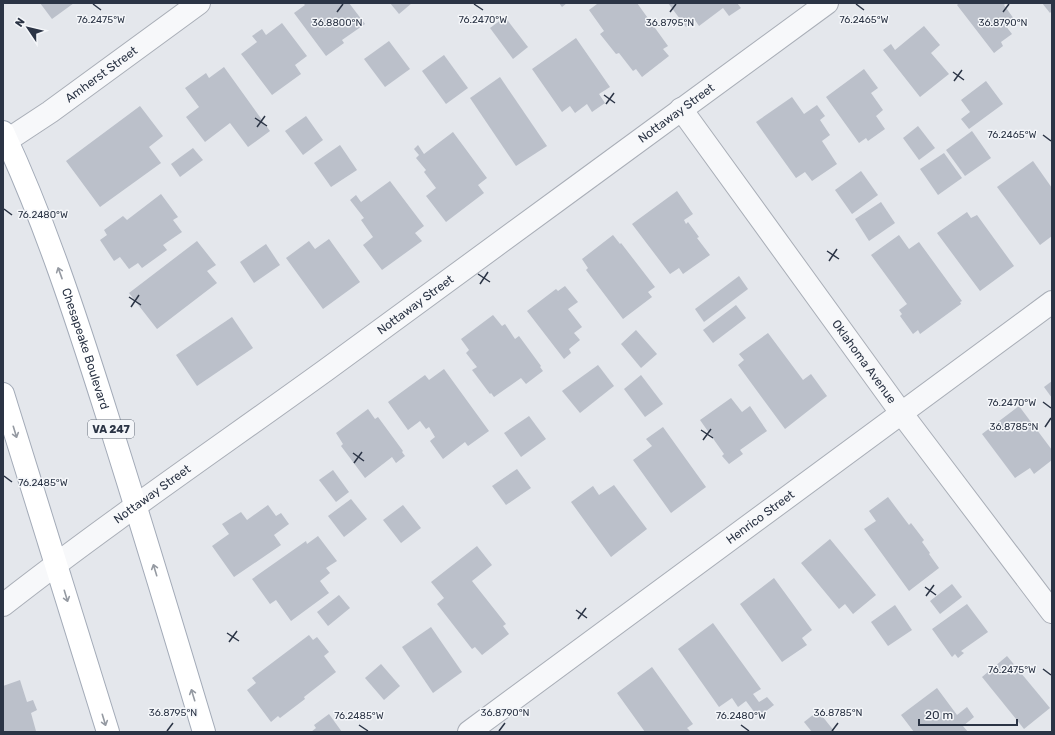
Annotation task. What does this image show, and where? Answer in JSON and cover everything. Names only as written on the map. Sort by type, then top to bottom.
[{"type":"main road","name":"Chesapeake Boulevard","points":[[4,138],[38,214],[80,328],[136,506],[204,732]]},
{"type":"main road","points":[[3,394],[108,732]]},
{"type":"street","name":"Amherst Street","points":[[4,138],[50,112],[199,3]]},
{"type":"street","name":"Nottaway Street","points":[[3,605],[56,564],[325,371],[827,3]]},
{"type":"street","name":"Oklahoma Avenue","points":[[681,109],[902,414],[1052,612]]},
{"type":"street","name":"Henrico Street","points":[[469,732],[1052,302]]},
{"type":"building","points":[[40,3],[74,3],[52,19]]},
{"type":"building","points":[[303,3],[349,3],[365,24],[342,40],[344,43],[326,56],[294,13],[305,5]]},
{"type":"building","points":[[390,3],[412,3],[399,14]]},
{"type":"building","points":[[559,3],[567,3],[562,7]]},
{"type":"building","points":[[596,3],[637,3],[668,46],[663,49],[669,56],[642,77],[636,69],[633,71],[619,53],[616,54],[600,34],[604,31],[589,10],[597,4]]},
{"type":"building","points":[[668,3],[737,3],[741,8],[729,16],[723,8],[699,26],[695,20],[686,27]]},
{"type":"building","points":[[959,3],[1006,3],[1004,5],[1014,19],[1005,25],[1012,34],[1001,42],[1003,46],[994,53],[957,5]]},
{"type":"building","points":[[1042,3],[1052,3],[1052,11],[1050,13]]},
{"type":"building","points":[[505,17],[528,47],[513,59],[490,28]]},
{"type":"building","points":[[282,23],[307,56],[295,65],[301,74],[272,95],[241,54],[257,42],[252,36],[262,29],[266,35]]},
{"type":"building","points":[[924,26],[940,45],[931,53],[949,74],[920,97],[883,50],[891,44],[895,50]]},
{"type":"building","points":[[576,38],[610,87],[599,94],[605,103],[592,112],[587,104],[575,113],[570,106],[562,112],[532,69]]},
{"type":"building","points":[[389,41],[410,69],[385,87],[364,59]]},
{"type":"building","points":[[444,55],[468,88],[446,104],[422,71]]},
{"type":"building","points":[[224,67],[270,131],[248,147],[230,123],[205,142],[186,117],[199,107],[185,88],[206,73],[209,78]]},
{"type":"building","points":[[864,69],[878,88],[871,93],[883,110],[876,116],[885,129],[868,141],[866,138],[859,143],[826,97]]},
{"type":"building","points":[[500,77],[547,146],[516,166],[470,98]]},
{"type":"building","points":[[986,81],[1003,104],[969,129],[961,119],[970,112],[961,100]]},
{"type":"building","points":[[792,97],[804,114],[817,105],[825,116],[820,120],[830,135],[822,141],[837,164],[812,181],[805,172],[796,178],[756,122]]},
{"type":"building","points":[[140,106],[163,136],[149,147],[161,163],[100,207],[66,161]]},
{"type":"building","points":[[306,116],[323,140],[303,155],[285,131]]},
{"type":"building","points":[[918,126],[935,148],[919,160],[903,138]]},
{"type":"building","points":[[972,131],[991,158],[965,176],[946,150]]},
{"type":"building","points":[[453,132],[487,178],[478,185],[484,193],[446,222],[426,196],[436,188],[424,172],[426,170],[416,158],[419,155],[414,149],[418,145],[424,154]]},
{"type":"building","points":[[340,145],[357,170],[331,187],[314,163]]},
{"type":"building","points":[[193,148],[203,160],[180,177],[171,164]]},
{"type":"building","points":[[944,153],[962,178],[938,195],[920,169]]},
{"type":"building","points":[[1033,161],[1052,188],[1052,236],[1040,245],[997,187]]},
{"type":"building","points":[[861,171],[878,195],[852,214],[835,190]]},
{"type":"building","points":[[390,181],[424,226],[415,233],[422,241],[382,270],[363,245],[373,237],[361,220],[364,218],[350,200],[356,195],[361,202]]},
{"type":"building","points":[[677,191],[693,214],[684,220],[686,224],[688,222],[699,237],[697,238],[710,255],[683,274],[679,268],[670,274],[632,224]]},
{"type":"building","points":[[161,194],[178,217],[173,220],[182,232],[163,245],[167,250],[142,268],[138,263],[129,269],[120,257],[114,261],[100,240],[107,235],[104,230],[123,216],[127,220]]},
{"type":"building","points":[[881,202],[895,223],[869,241],[855,219]]},
{"type":"building","points":[[967,212],[971,218],[977,215],[1014,266],[980,291],[937,233]]},
{"type":"building","points":[[613,235],[655,287],[648,292],[652,297],[623,319],[586,270],[588,268],[582,259]]},
{"type":"building","points":[[899,235],[909,249],[919,242],[962,301],[960,302],[961,304],[920,334],[918,330],[913,334],[900,316],[902,314],[899,310],[907,304],[871,255]]},
{"type":"building","points":[[329,239],[360,282],[323,309],[286,258],[309,241],[315,249]]},
{"type":"building","points":[[197,241],[216,265],[207,271],[217,283],[157,329],[129,293]]},
{"type":"building","points":[[266,244],[280,265],[254,283],[240,262]]},
{"type":"building","points":[[739,276],[748,289],[704,322],[695,309]]},
{"type":"building","points":[[565,286],[578,302],[568,309],[582,327],[574,333],[580,340],[569,349],[571,353],[564,359],[527,311],[556,289],[558,291]]},
{"type":"building","points":[[736,305],[746,318],[713,343],[703,330]]},
{"type":"building","points":[[493,315],[502,326],[505,324],[515,339],[519,336],[543,371],[526,384],[521,378],[494,397],[491,393],[490,394],[472,370],[477,367],[466,353],[469,350],[461,339]]},
{"type":"building","points":[[232,317],[253,348],[197,386],[176,355]]},
{"type":"building","points":[[636,330],[657,354],[641,368],[621,344]]},
{"type":"building","points":[[768,333],[803,380],[811,374],[827,396],[785,429],[738,365],[744,360],[739,354]]},
{"type":"building","points":[[598,365],[614,386],[580,413],[562,391]]},
{"type":"building","points":[[444,369],[489,431],[468,446],[465,442],[443,459],[430,441],[435,437],[429,427],[426,429],[420,421],[408,430],[388,402],[425,375],[429,380]]},
{"type":"building","points":[[641,375],[663,404],[645,417],[624,389]]},
{"type":"building","points":[[1052,381],[1052,398],[1044,387]]},
{"type":"building","points":[[731,398],[742,412],[750,406],[767,431],[740,450],[743,454],[729,464],[722,456],[724,454],[700,420]]},
{"type":"building","points":[[1019,406],[1052,450],[1052,460],[1034,474],[1030,468],[1015,478],[982,434]]},
{"type":"building","points":[[368,409],[375,419],[378,417],[403,451],[402,452],[405,456],[396,463],[392,457],[365,478],[341,446],[343,444],[336,433]]},
{"type":"building","points":[[529,416],[546,439],[521,457],[504,433]]},
{"type":"building","points":[[663,427],[706,487],[671,513],[633,460],[652,446],[646,439]]},
{"type":"building","points":[[517,469],[531,488],[506,505],[492,486]]},
{"type":"building","points":[[333,470],[349,492],[336,502],[319,480]]},
{"type":"building","points":[[614,485],[647,529],[611,557],[571,502],[593,486],[599,495]]},
{"type":"building","points":[[888,497],[909,525],[911,523],[924,540],[922,542],[939,568],[909,591],[864,529],[876,521],[869,511]]},
{"type":"building","points":[[351,499],[367,519],[344,537],[328,516]]},
{"type":"building","points":[[268,505],[276,516],[281,513],[289,524],[274,535],[281,545],[234,577],[212,546],[229,534],[222,524],[241,512],[247,520]]},
{"type":"building","points":[[403,505],[421,528],[401,543],[383,520]]},
{"type":"building","points":[[318,536],[337,561],[326,568],[330,573],[320,581],[329,593],[291,621],[276,600],[270,604],[252,579],[306,541],[307,544]]},
{"type":"building","points":[[830,539],[876,595],[853,614],[845,604],[839,609],[801,563]]},
{"type":"building","points":[[477,546],[492,565],[472,581],[506,624],[503,626],[509,634],[482,655],[475,647],[472,649],[437,604],[444,598],[431,582]]},
{"type":"building","points":[[774,578],[812,630],[802,638],[807,645],[782,662],[740,604]]},
{"type":"building","points":[[952,584],[962,597],[940,614],[930,601]]},
{"type":"building","points":[[339,595],[350,608],[328,626],[317,612]]},
{"type":"building","points":[[967,604],[988,632],[961,651],[964,653],[958,658],[955,654],[952,657],[932,629]]},
{"type":"building","points":[[895,605],[912,630],[888,646],[871,622]]},
{"type":"building","points":[[713,623],[761,689],[753,694],[759,702],[767,697],[774,705],[758,717],[746,701],[738,707],[732,698],[719,707],[678,649]]},
{"type":"building","points":[[431,627],[462,672],[433,693],[402,647]]},
{"type":"building","points":[[309,635],[313,640],[317,637],[329,652],[324,656],[336,672],[304,697],[305,699],[280,718],[278,716],[271,722],[247,690],[256,683],[252,678]]},
{"type":"building","points":[[1007,656],[1050,708],[1024,729],[982,677]]},
{"type":"building","points":[[381,664],[400,686],[384,700],[365,678]]},
{"type":"building","points":[[652,667],[693,724],[687,728],[691,732],[645,732],[617,693]]},
{"type":"building","points":[[20,680],[27,702],[33,700],[37,710],[31,713],[36,731],[3,732],[3,686]]},
{"type":"building","points":[[937,688],[957,715],[967,707],[974,717],[963,726],[968,732],[914,732],[901,715]]},
{"type":"building","points":[[818,711],[835,732],[812,732],[804,722]]},
{"type":"building","points":[[329,714],[342,732],[311,732],[316,728],[314,725]]}]
